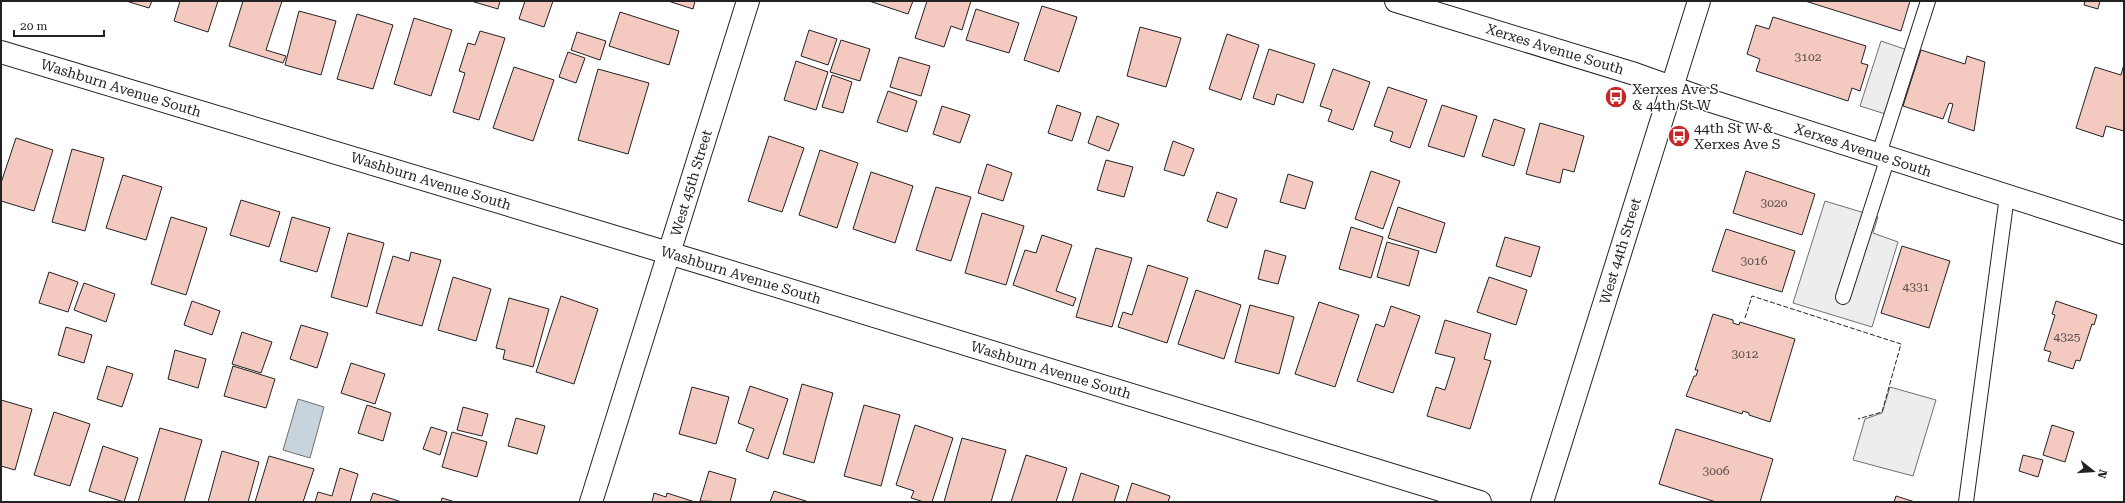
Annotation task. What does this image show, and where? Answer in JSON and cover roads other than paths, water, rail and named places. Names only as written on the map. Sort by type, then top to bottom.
[{"type":"street","name":"West 45th Street","points":[[591,502],[748,1]]},
{"type":"street","name":"Xerxes Avenue South","points":[[1396,1],[1635,74],[1883,156],[2124,233]]},
{"type":"street","name":"West 44th Street","points":[[1542,502],[1699,1]]},
{"type":"street","name":"Washburn Avenue South","points":[[1,52],[669,253],[1480,502]]},
{"type":"lane","points":[[1843,297],[1928,1]]},
{"type":"lane","points":[[1966,502],[2007,196]]},
{"type":"place","name":"Xerxes Ave S & 44th St W","points":[[1616,97]]},
{"type":"place","name":"44th St W & Xerxes Ave S","points":[[1679,136]]}]
